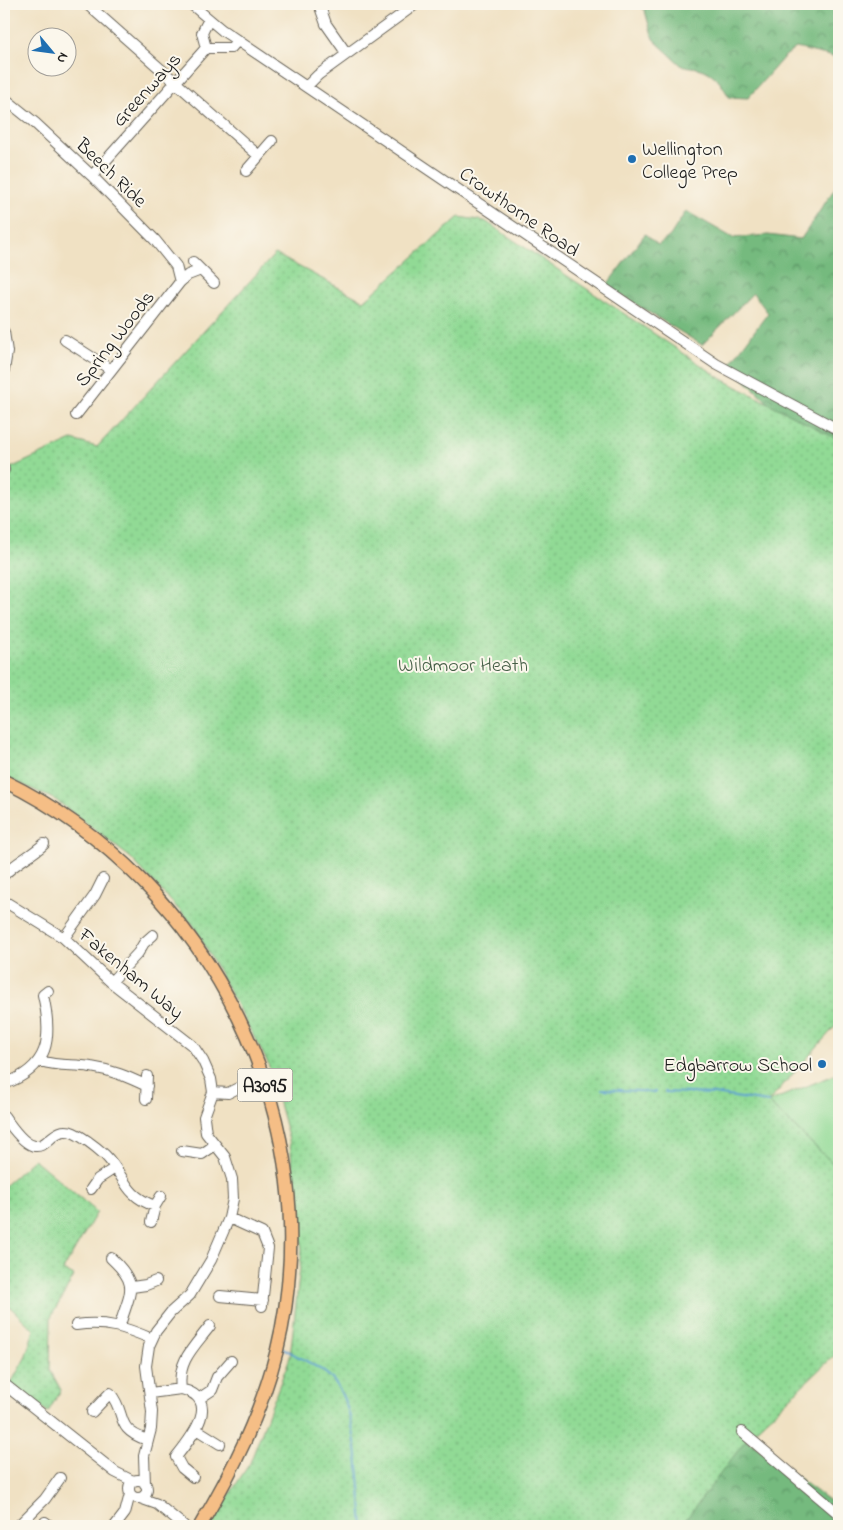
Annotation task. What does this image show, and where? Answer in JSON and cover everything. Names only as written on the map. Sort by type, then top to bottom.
[{"type":"main road","name":"A3095","points":[[4,781],[46,805],[98,840],[137,875],[173,914],[202,952],[230,1001],[251,1047],[274,1115],[282,1155],[289,1219],[286,1286],[279,1338],[263,1399],[247,1440],[200,1526]]},
{"type":"street","points":[[87,4],[259,156]]},
{"type":"street","name":"Crowthorne Road","points":[[191,4],[238,40],[716,364],[839,430]]},
{"type":"street","points":[[319,4],[326,24],[347,54]]},
{"type":"street","points":[[307,86],[318,75],[416,4]]},
{"type":"street","name":"Greenways","points":[[206,48],[202,33],[209,19]]},
{"type":"street","name":"Greenways","points":[[92,176],[206,48],[231,48],[238,40]]},
{"type":"street","name":"Beech Ride","points":[[4,98],[35,122],[155,240],[183,273],[180,282]]},
{"type":"street","points":[[246,171],[272,141]]},
{"type":"street","points":[[193,262],[214,283]]},
{"type":"street","points":[[183,273],[201,270]]},
{"type":"street","name":"Spring Woods","points":[[76,415],[110,369],[180,282]]},
{"type":"street","points":[[4,332],[8,352],[4,370]]},
{"type":"street","points":[[65,340],[110,369]]},
{"type":"street","points":[[4,875],[14,865],[30,858],[44,844]]},
{"type":"street","points":[[64,938],[90,903],[103,879]]},
{"type":"street","name":"Fakenham Way","points":[[4,902],[64,938],[111,982],[193,1046],[204,1061],[211,1079],[213,1092]]},
{"type":"street","points":[[111,982],[153,935]]},
{"type":"street","points":[[4,1084],[22,1078],[41,1061],[49,1020],[43,995],[48,991]]},
{"type":"street","points":[[41,1061],[57,1066],[90,1066],[147,1081],[146,1099]]},
{"type":"street","points":[[116,1526],[140,1483],[151,1421],[150,1393],[146,1366],[152,1339],[172,1312],[190,1295],[211,1260],[229,1218],[233,1199],[232,1178],[225,1157],[206,1133],[204,1117],[213,1092],[228,1093],[240,1087]]},
{"type":"street","points":[[4,1116],[27,1145],[36,1147],[56,1133],[71,1132],[87,1141],[106,1156],[131,1192],[141,1201],[155,1206]]},
{"type":"street","points":[[182,1152],[202,1154],[215,1145]]},
{"type":"street","points":[[91,1189],[98,1179],[115,1168]]},
{"type":"street","points":[[151,1222],[160,1196]]},
{"type":"street","points":[[220,1296],[263,1303],[268,1248],[262,1233],[229,1218]]},
{"type":"street","points":[[111,1258],[127,1272],[132,1287],[120,1325]]},
{"type":"street","points":[[132,1287],[146,1286],[156,1281]]},
{"type":"street","points":[[76,1325],[95,1322],[120,1325],[152,1339]]},
{"type":"street","points":[[181,1389],[179,1375],[183,1361],[210,1326]]},
{"type":"street","points":[[200,1398],[212,1390],[217,1377],[231,1361]]},
{"type":"street","points":[[4,1384],[108,1466],[140,1483],[157,1504],[184,1526]]},
{"type":"street","points":[[150,1393],[181,1389],[192,1392],[200,1398],[203,1410],[196,1429],[176,1457],[182,1468],[193,1476]]},
{"type":"street","points":[[92,1412],[110,1393],[118,1403],[123,1426],[132,1435],[147,1440]]},
{"type":"street","points":[[196,1429],[220,1444]]},
{"type":"street","points":[[742,1432],[839,1514]]},
{"type":"street","points":[[108,1466],[134,1496],[157,1504]]},
{"type":"street","points":[[21,1525],[60,1478]]},
{"type":"street","points":[[134,1496],[146,1492],[140,1483]]},
{"type":"green space","points":[[639,4],[839,4],[839,58],[796,48],[784,57],[748,98],[729,97],[720,83],[711,74],[699,68],[682,66],[653,39],[645,11]]},
{"type":"green space","points":[[839,182],[839,539],[782,416],[729,365],[768,313],[753,293],[702,345],[606,286],[645,234],[658,245],[670,236],[686,211],[733,238],[768,235],[801,239]]},
{"type":"green space","name":"Wildmoor Heath","points":[[459,217],[485,221],[722,379],[839,440],[839,1022],[768,1102],[839,1169],[839,1351],[748,1437],[681,1526],[209,1526],[250,1463],[290,1357],[302,1250],[290,1144],[268,1063],[194,926],[131,858],[56,800],[4,776],[4,471],[72,440],[97,447],[275,254],[364,301]]},
{"type":"green space","name":"Edgbarrow School","points":[[839,1073],[839,1169],[768,1102]]},
{"type":"green space","points":[[34,1159],[97,1212],[63,1270],[74,1276],[51,1317],[50,1370],[61,1390],[48,1412],[10,1385],[25,1358],[34,1330],[4,1301],[4,1186]]},
{"type":"green space","points":[[688,1396],[839,1508],[839,1526],[586,1526]]},
{"type":"waterway","points":[[602,1089],[656,1092]]},
{"type":"waterway","points":[[665,1092],[714,1094],[768,1102]]},
{"type":"waterway","points":[[283,1348],[324,1372],[339,1389],[352,1425],[356,1446],[363,1526]]},
{"type":"place","name":"Wellington College Prep","points":[[632,159]]},
{"type":"place","name":"Edgbarrow School","points":[[822,1064]]}]
